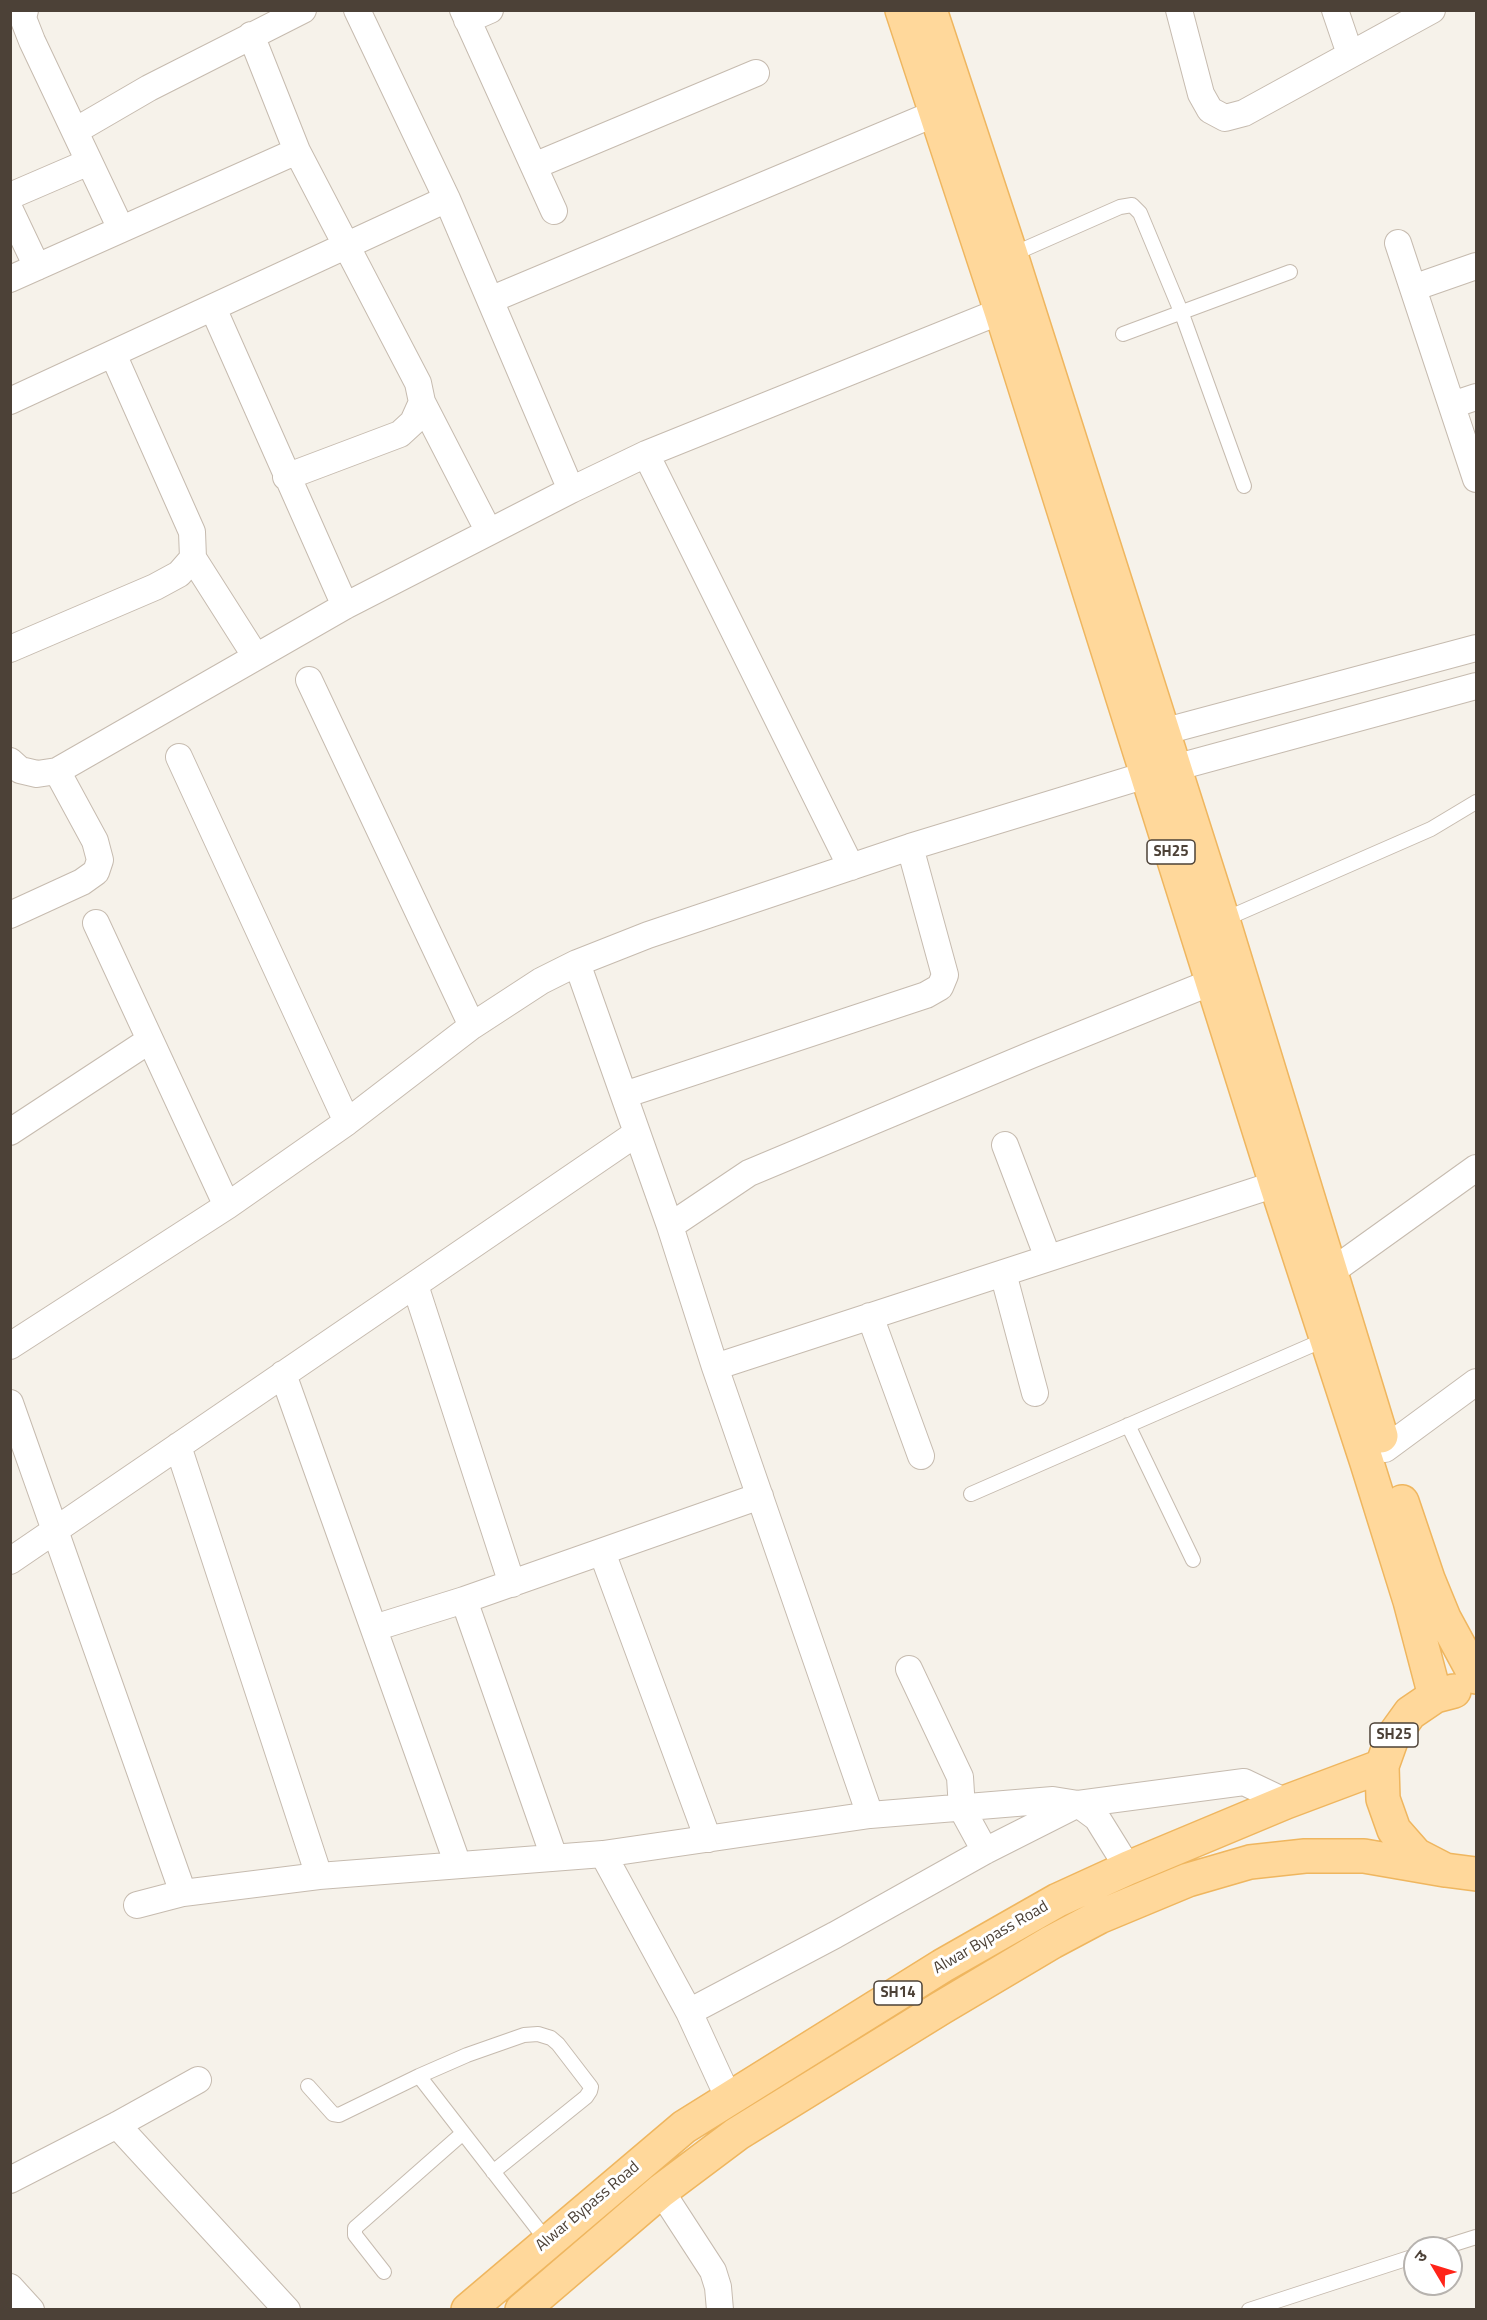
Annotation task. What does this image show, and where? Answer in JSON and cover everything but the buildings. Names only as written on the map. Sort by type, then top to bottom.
[{"type":"main road","name":"SH25","points":[[902,10],[1001,311],[1160,772],[1223,920],[1385,1449],[1428,1579],[1444,1618],[1476,1677]]},
{"type":"main road","name":"SH25","points":[[930,10],[1011,255],[1162,732],[1160,772],[1212,982],[1410,1601],[1435,1696]]},
{"type":"main road","name":"SH25","points":[[1461,1872],[1416,1855],[1394,1830],[1383,1799],[1382,1766],[1392,1737],[1410,1713],[1435,1696],[1470,1687],[1476,1688]]},
{"type":"main road","name":"Alwar Bypass Road","points":[[468,2310],[684,2127],[728,2097],[942,1966],[1058,1900],[1128,1868],[1286,1802],[1382,1766]]},
{"type":"main road","name":"Alwar Bypass Road","points":[[522,2310],[661,2191],[737,2134],[1052,1942],[1137,1900],[1188,1880],[1250,1862],[1305,1856],[1364,1856],[1461,1872]]},
{"type":"street","points":[[25,10],[21,46],[75,131],[120,229]]},
{"type":"street","points":[[75,131],[149,88],[303,10]]},
{"type":"street","points":[[357,10],[447,199],[571,490]]},
{"type":"street","points":[[1179,10],[1201,94],[1210,110],[1225,118],[1244,113],[1432,10]]},
{"type":"street","points":[[1335,10],[1350,54]]},
{"type":"street","points":[[474,14],[554,211]]},
{"type":"street","points":[[251,35],[297,151],[418,383],[422,402],[489,532]]},
{"type":"street","points":[[534,166],[756,73]]},
{"type":"street","points":[[490,300],[936,113]]},
{"type":"street","points":[[10,279],[297,151]]},
{"type":"street","points":[[10,196],[89,162]]},
{"type":"street","points":[[10,401],[447,199]]},
{"type":"street","points":[[10,210],[36,267]]},
{"type":"street","points":[[1398,243],[1476,479]]},
{"type":"street","points":[[1413,288],[1476,266]]},
{"type":"street","points":[[213,308],[345,606]]},
{"type":"street","points":[[10,761],[20,770],[37,774],[57,771],[345,606],[571,490],[646,454],[1001,311]]},
{"type":"street","points":[[113,354],[192,532],[193,558],[256,657]]},
{"type":"street","points":[[1452,405],[1476,397]]},
{"type":"street","points":[[286,477],[400,434],[413,422],[422,402]]},
{"type":"street","points":[[646,454],[851,867]]},
{"type":"street","points":[[10,649],[155,587],[179,574],[193,558]]},
{"type":"street","points":[[1162,732],[1476,648]]},
{"type":"street","points":[[309,680],[472,1026]]},
{"type":"street","points":[[10,1346],[227,1206],[347,1122],[472,1026],[540,981],[577,963],[648,935],[910,846],[1160,772],[1476,686]]},
{"type":"street","points":[[179,757],[347,1122]]},
{"type":"street","points":[[10,915],[82,882],[96,872],[100,860],[95,841],[57,771]]},
{"type":"street","points":[[624,1095],[926,995],[940,987],[945,975],[910,846]]},
{"type":"street","points":[[96,923],[227,1206]]},
{"type":"street","points":[[577,963],[670,1226],[715,1367],[870,1815]]},
{"type":"street","points":[[670,1226],[749,1173],[1212,982]]},
{"type":"street","points":[[10,1132],[150,1040]]},
{"type":"street","points":[[10,1562],[637,1133]]},
{"type":"street","points":[[1005,1145],[1048,1258]]},
{"type":"street","points":[[1331,1272],[1476,1168]]},
{"type":"street","points":[[715,1367],[1275,1184]]},
{"type":"street","points":[[1003,1273],[1035,1393]]},
{"type":"street","points":[[415,1285],[512,1584]]},
{"type":"street","points":[[870,1316],[921,1456]]},
{"type":"street","points":[[283,1374],[458,1865]]},
{"type":"street","points":[[1385,1449],[1476,1382]]},
{"type":"street","points":[[10,1403],[183,1893]]},
{"type":"street","points":[[178,1446],[319,1876]]},
{"type":"street","points":[[374,1628],[512,1584],[760,1496]]},
{"type":"street","points":[[602,1552],[708,1839]]},
{"type":"street","points":[[464,1600],[554,1857]]},
{"type":"street","points":[[909,1669],[960,1777],[962,1809],[985,1851]]},
{"type":"street","points":[[137,1905],[183,1893],[319,1876],[603,1854],[870,1815],[1053,1800],[1078,1804],[1244,1782],[1286,1802]]},
{"type":"street","points":[[689,2012],[835,1935],[985,1851],[1078,1804]]},
{"type":"street","points":[[1078,1804],[1097,1818],[1128,1868]]},
{"type":"street","points":[[603,1854],[689,2012],[728,2097]]},
{"type":"street","points":[[10,2180],[198,2080]]},
{"type":"street","points":[[117,2125],[287,2310]]},
{"type":"street","points":[[661,2191],[713,2271],[718,2287],[720,2310]]},
{"type":"street","points":[[10,2287],[31,2310]]},
{"type":"lane","points":[[1011,255],[1120,207],[1132,205],[1140,213],[1182,314],[1244,486]]},
{"type":"lane","points":[[1123,334],[1290,272]]},
{"type":"lane","points":[[1223,920],[1431,829],[1476,802]]},
{"type":"lane","points":[[971,1494],[1326,1339]]},
{"type":"lane","points":[[1128,1425],[1193,1560]]},
{"type":"lane","points":[[308,2086],[333,2114],[339,2115],[467,2055],[524,2035],[538,2034],[550,2038],[558,2044],[591,2087],[590,2091],[586,2097],[493,2172]]},
{"type":"lane","points":[[419,2076],[547,2241]]},
{"type":"lane","points":[[384,2272],[355,2235],[355,2228],[463,2133]]},
{"type":"lane","points":[[1249,2310],[1403,2260]]}]
